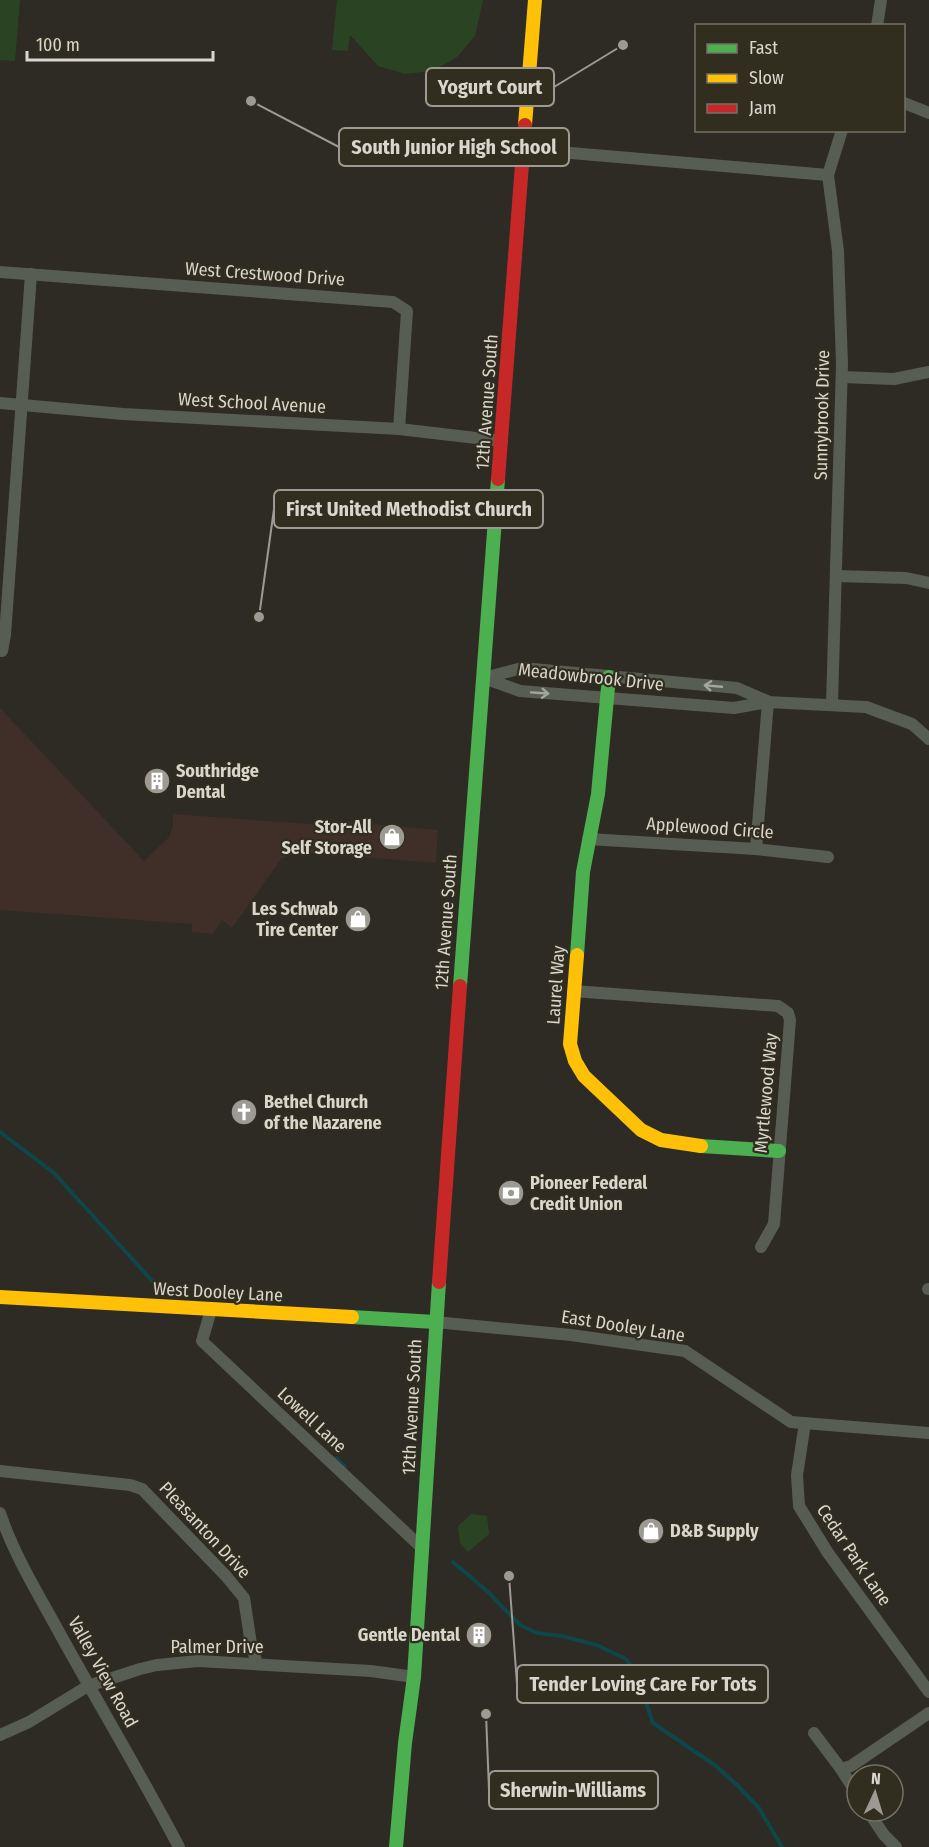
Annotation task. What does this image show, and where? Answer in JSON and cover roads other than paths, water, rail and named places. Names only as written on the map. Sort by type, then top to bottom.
[{"type":"main road","name":"12th Avenue South","points":[[396,1847],[405,1743],[414,1677],[435,1322],[535,0]]},
{"type":"main road","name":"Laurel Way","points":[[609,677],[598,794],[583,872],[570,1044],[575,1061],[584,1076],[598,1091],[641,1130],[661,1140],[687,1145],[779,1150]]},
{"type":"main road","name":"West Dooley Lane","points":[[0,1297],[435,1322]]},
{"type":"street","points":[[877,24],[881,0]]},
{"type":"street","points":[[905,104],[929,113]]},
{"type":"street","name":"Sunnybrook Drive","points":[[832,704],[842,377],[838,251],[828,175],[841,132]]},
{"type":"street","points":[[524,148],[828,175]]},
{"type":"street","name":"West Crestwood Drive","points":[[0,272],[393,302],[407,311],[399,429]]},
{"type":"street","points":[[2,651],[31,274]]},
{"type":"street","points":[[842,377],[894,379],[929,372]]},
{"type":"street","name":"West School Avenue","points":[[0,404],[123,414],[399,429],[502,441]]},
{"type":"street","points":[[836,576],[906,578],[929,583]]},
{"type":"street","name":"Meadowbrook Drive","points":[[484,678],[522,668],[736,688],[768,702]]},
{"type":"street","name":"Meadowbrook Drive","points":[[484,678],[520,691],[734,708],[768,702],[866,707],[912,724],[929,739]]},
{"type":"street","points":[[756,849],[768,702]]},
{"type":"street","name":"Applewood Circle","points":[[588,839],[756,849],[828,857]]},
{"type":"street","name":"Myrtlewood Way","points":[[573,991],[778,1006],[788,1013],[790,1020],[774,1224],[761,1246]]},
{"type":"street","name":"Lowell Lane","points":[[211,1310],[202,1341],[422,1548]]},
{"type":"street","name":"East Dooley Lane","points":[[435,1322],[571,1335],[685,1351],[790,1422],[929,1433]]},
{"type":"street","name":"Cedar Park Lane","points":[[805,1423],[797,1475],[799,1506],[828,1552],[929,1692]]},
{"type":"street","name":"Pleasanton Drive","points":[[0,1471],[130,1485],[142,1489],[226,1576],[244,1598],[251,1644],[257,1664]]},
{"type":"street","name":"Valley View Road","points":[[0,1513],[9,1540],[88,1686],[145,1781],[178,1847]]},
{"type":"street","name":"Palmer Drive","points":[[0,1736],[29,1722],[88,1686],[157,1665],[198,1661],[371,1671],[414,1677]]},
{"type":"street","points":[[841,1769],[851,1766],[929,1713]]},
{"type":"street","points":[[814,1733],[845,1775]]},
{"type":"street","points":[[876,1823],[896,1847]]},
{"type":"waterway","points":[[0,1132],[54,1173],[165,1295]]},
{"type":"waterway","points":[[336,1458],[345,1467]]},
{"type":"waterway","points":[[453,1562],[487,1591],[520,1625],[537,1633],[562,1636],[597,1645],[626,1659],[644,1684],[647,1706],[653,1723],[716,1766],[737,1785],[759,1808],[782,1847]]},
{"type":"place","name":"Yogurt Court","points":[[623,45]]},
{"type":"place","name":"South Junior High School","points":[[251,101]]},
{"type":"place","name":"First United Methodist Church","points":[[259,617]]},
{"type":"place","name":"Southridge Dental","points":[[157,781]]},
{"type":"place","name":"Stor-All Self Storage","points":[[392,837]]},
{"type":"place","name":"Les Schwab Tire Center","points":[[358,919]]},
{"type":"place","name":"Bethel Church of the Nazarene","points":[[244,1112]]},
{"type":"place","name":"Pioneer Federal Credit Union","points":[[511,1193]]},
{"type":"place","name":"D&B Supply","points":[[651,1531]]},
{"type":"place","name":"Tender Loving Care For Tots","points":[[509,1576]]},
{"type":"place","name":"Gentle Dental","points":[[479,1635]]},
{"type":"place","name":"Sherwin-Williams","points":[[486,1714]]}]
